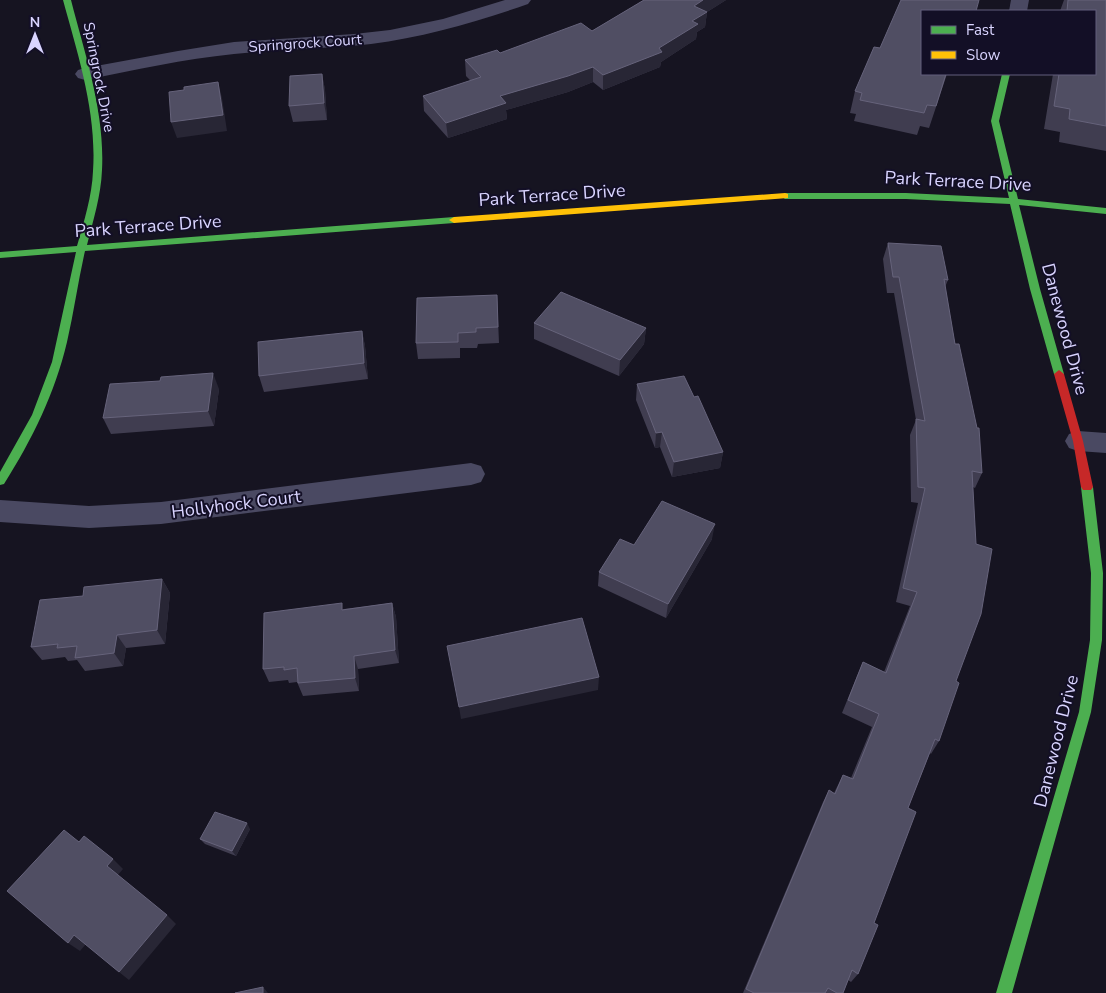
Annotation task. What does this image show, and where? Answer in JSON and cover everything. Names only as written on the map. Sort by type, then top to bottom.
[{"type":"street","name":"Springrock Drive","points":[[0,481],[21,451],[36,422],[55,367],[81,248],[96,195],[98,157],[95,124],[68,0]]},
{"type":"street","name":"Springrock Court","points":[[85,74],[170,57],[235,48],[370,38],[410,32],[472,17],[522,0]]},
{"type":"street","name":"Danewood Drive","points":[[1004,993],[1085,712],[1096,640],[1097,573],[1090,503],[1078,440],[1035,289],[995,121],[1006,75]]},
{"type":"street","name":"Park Terrace Drive","points":[[0,254],[740,198],[823,194],[913,195],[1014,200],[1106,211]]},
{"type":"street","points":[[1078,440],[1106,442]]},
{"type":"street","name":"Hollyhock Court","points":[[0,511],[89,517],[161,513],[471,474]]},
{"type":"building","points":[[644,0],[703,0],[694,6],[707,12],[692,21],[698,24],[659,48],[662,52],[603,75],[593,67],[500,96],[506,103],[446,123],[423,96],[481,77],[465,60],[497,50],[500,53],[581,23],[592,31]]},
{"type":"building","points":[[901,0],[979,0],[976,10],[921,10],[921,75],[946,75],[936,106],[927,105],[924,113],[860,100],[862,93],[855,91],[874,47],[880,48]]},
{"type":"building","points":[[1068,0],[1106,0],[1106,126],[1069,119],[1070,109],[1054,106],[1059,75],[1096,75],[1096,10],[1067,10]]},
{"type":"building","points":[[322,74],[324,103],[289,106],[290,76]]},
{"type":"building","points":[[218,82],[223,115],[171,122],[169,92],[184,90],[184,87]]},
{"type":"building","points":[[888,243],[941,246],[948,280],[944,279],[955,344],[959,344],[977,428],[979,428],[982,473],[972,471],[976,544],[992,549],[981,614],[956,681],[959,683],[939,741],[935,739],[908,808],[916,812],[874,923],[878,925],[858,974],[852,970],[843,993],[837,993],[828,988],[825,993],[754,993],[746,989],[829,790],[835,794],[843,775],[853,779],[879,714],[848,700],[863,662],[886,673],[917,592],[903,588],[925,488],[918,487],[916,419],[925,421],[899,277],[893,277]]},
{"type":"building","points":[[561,292],[646,328],[620,360],[534,323]]},
{"type":"building","points":[[497,295],[498,327],[476,328],[476,332],[458,333],[458,342],[416,343],[417,298]]},
{"type":"building","points":[[362,331],[364,363],[259,376],[258,342]]},
{"type":"building","points":[[213,373],[208,411],[103,418],[110,384],[160,381],[161,377]]},
{"type":"building","points":[[684,376],[694,397],[698,396],[723,452],[674,462],[662,432],[656,433],[637,384]]},
{"type":"building","points":[[662,501],[715,524],[668,604],[599,572],[620,539],[634,545]]},
{"type":"building","points":[[162,579],[157,630],[117,635],[114,653],[75,658],[77,646],[57,648],[58,644],[31,647],[40,600],[83,596],[84,587]]},
{"type":"building","points":[[342,603],[342,610],[392,603],[395,650],[354,656],[355,678],[298,683],[297,668],[284,670],[284,667],[263,669],[264,613]]},
{"type":"building","points":[[582,618],[599,677],[459,707],[447,646]]},
{"type":"building","points":[[215,812],[247,823],[232,851],[200,839]]},
{"type":"building","points":[[64,830],[79,842],[84,836],[113,859],[107,866],[167,915],[119,972],[74,935],[68,943],[7,891]]},
{"type":"building","points":[[263,987],[263,993],[235,993]]},
{"type":"traffic: fast","points":[[0,481],[29,432],[57,362],[97,182],[98,157],[95,117],[87,77],[67,0]]},
{"type":"traffic: fast","points":[[1006,75],[995,121],[1035,289],[1059,374]]},
{"type":"traffic: fast","points":[[785,196],[866,195],[946,197],[1026,202],[1106,211]]},
{"type":"traffic: fast","points":[[0,255],[454,220]]},
{"type":"traffic: fast","points":[[1004,993],[1085,712],[1096,640],[1097,573],[1087,487]]},
{"type":"traffic: slow","points":[[454,220],[785,196]]},
{"type":"traffic: jam","points":[[1059,374],[1078,441],[1087,487]]}]
